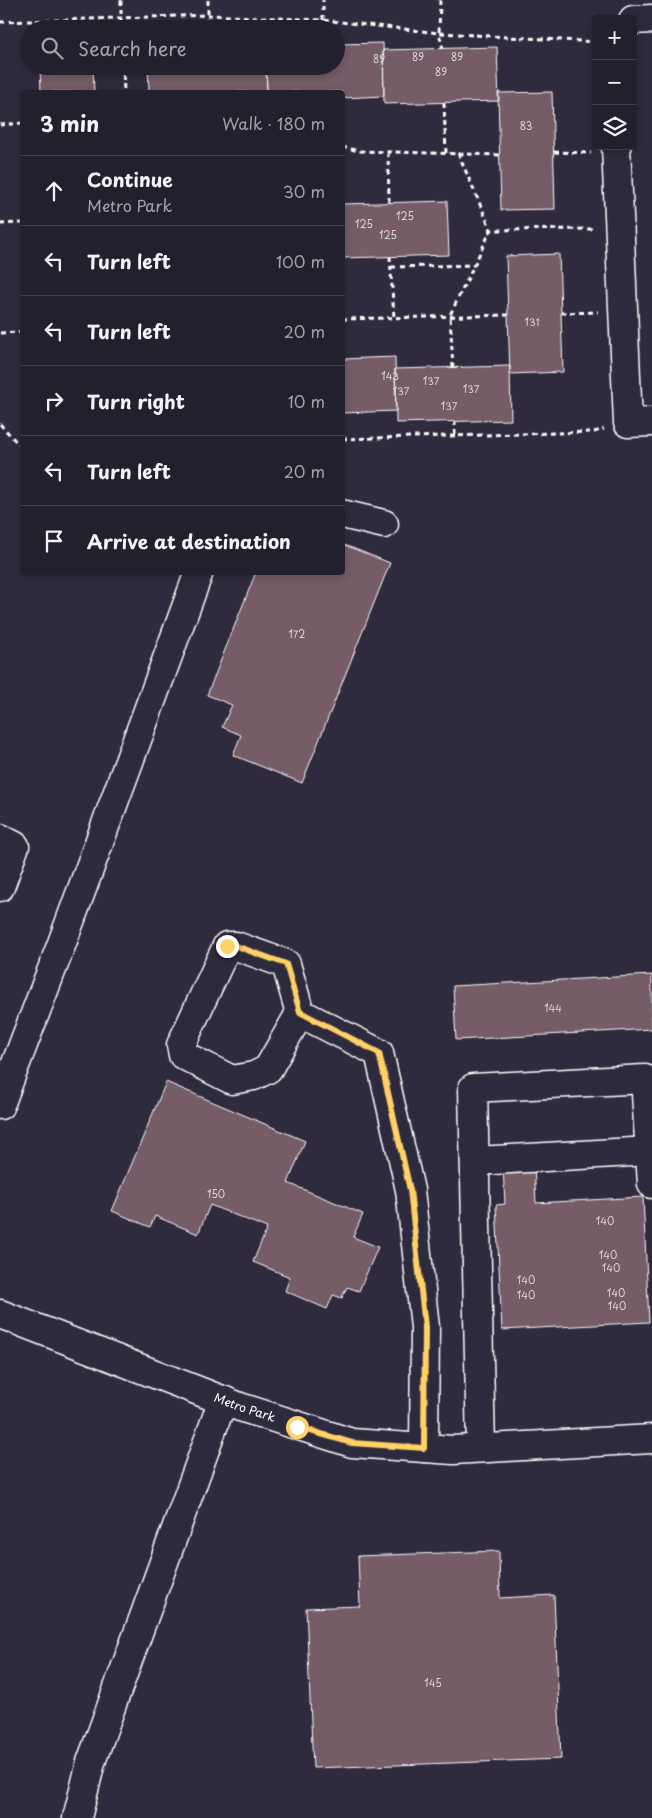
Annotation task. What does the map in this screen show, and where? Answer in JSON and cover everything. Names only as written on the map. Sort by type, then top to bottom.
[{"type":"street","points":[[637,20],[652,19]]},
{"type":"street","points":[[616,150],[623,311],[640,422]]},
{"type":"street","points":[[345,515],[384,524]]},
{"type":"street","points":[[0,1105],[198,575]]},
{"type":"street","points":[[0,838],[15,846],[0,888]]},
{"type":"street","points":[[300,1012],[268,1070],[254,1076],[232,1080],[183,1055],[180,1045],[227,946],[236,946],[286,964],[300,1012],[379,1053],[410,1190],[425,1327],[424,1448]]},
{"type":"street","points":[[481,1448],[473,1088],[645,1079],[652,1184]]},
{"type":"street","points":[[475,1160],[650,1151]]},
{"type":"street","name":"Metro Park","points":[[0,1314],[223,1400],[297,1427],[352,1443],[453,1450],[652,1439]]},
{"type":"street","points":[[77,1818],[91,1762],[223,1400]]},
{"type":"path","points":[[121,0],[121,18]]},
{"type":"path","points":[[208,0],[208,20]]},
{"type":"path","points":[[60,20],[208,15],[323,20],[323,0]]},
{"type":"path","points":[[440,0],[440,33],[443,49]]},
{"type":"path","points":[[0,22],[20,21]]},
{"type":"path","points":[[345,22],[440,33],[592,42]]},
{"type":"path","points":[[123,75],[124,90]]},
{"type":"path","points":[[444,103],[446,153]]},
{"type":"path","points":[[0,125],[20,123]]},
{"type":"path","points":[[345,148],[359,151],[500,155]]},
{"type":"path","points":[[554,152],[616,150]]},
{"type":"path","points":[[388,152],[389,203]]},
{"type":"path","points":[[453,368],[450,315],[492,230],[458,153]]},
{"type":"path","points":[[0,224],[20,223]]},
{"type":"path","points":[[492,230],[619,228]]},
{"type":"path","points":[[390,257],[394,318]]},
{"type":"path","points":[[391,267],[475,265]]},
{"type":"path","points":[[561,313],[623,311]]},
{"type":"path","points":[[345,319],[508,314]]},
{"type":"path","points":[[0,332],[20,332]]},
{"type":"path","points":[[455,421],[455,436]]},
{"type":"path","points":[[345,439],[594,432],[640,422]]},
{"type":"path","points":[[0,424],[20,446]]},
{"type":"building","points":[[383,43],[384,96],[345,98],[345,90],[267,90],[266,75],[345,75],[345,44]]},
{"type":"building","points":[[497,47],[499,101],[384,104],[383,50]]},
{"type":"building","points":[[40,75],[93,75],[94,90],[41,90]]},
{"type":"building","points":[[148,75],[266,75],[267,90],[149,90]]},
{"type":"building","points":[[552,92],[555,209],[501,210],[498,93]]},
{"type":"building","points":[[447,201],[449,255],[345,258],[345,204]]},
{"type":"building","points":[[559,254],[563,372],[510,374],[506,256]]},
{"type":"building","points":[[395,357],[396,411],[345,413],[345,359]]},
{"type":"building","points":[[510,366],[511,420],[396,423],[395,369]]},
{"type":"building","points":[[345,545],[390,563],[302,783],[233,755],[241,735],[222,727],[232,705],[207,695],[255,575],[345,575]]},
{"type":"building","points":[[652,975],[652,1029],[456,1040],[453,986]]},
{"type":"building","points":[[166,1082],[305,1141],[288,1183],[363,1214],[353,1237],[378,1247],[359,1291],[347,1287],[342,1298],[333,1295],[327,1309],[285,1291],[290,1277],[253,1262],[267,1228],[210,1205],[198,1234],[155,1216],[150,1227],[112,1211]]},
{"type":"building","points":[[534,1165],[536,1203],[643,1197],[649,1322],[502,1330],[496,1205],[505,1204],[503,1167]]},
{"type":"building","points":[[499,1551],[500,1598],[554,1595],[561,1759],[313,1768],[306,1608],[360,1606],[358,1556]]},
{"type":"route","points":[[227,946],[236,946],[286,964],[300,1012],[379,1053],[410,1190],[425,1327],[424,1448],[352,1443],[297,1427]]}]
